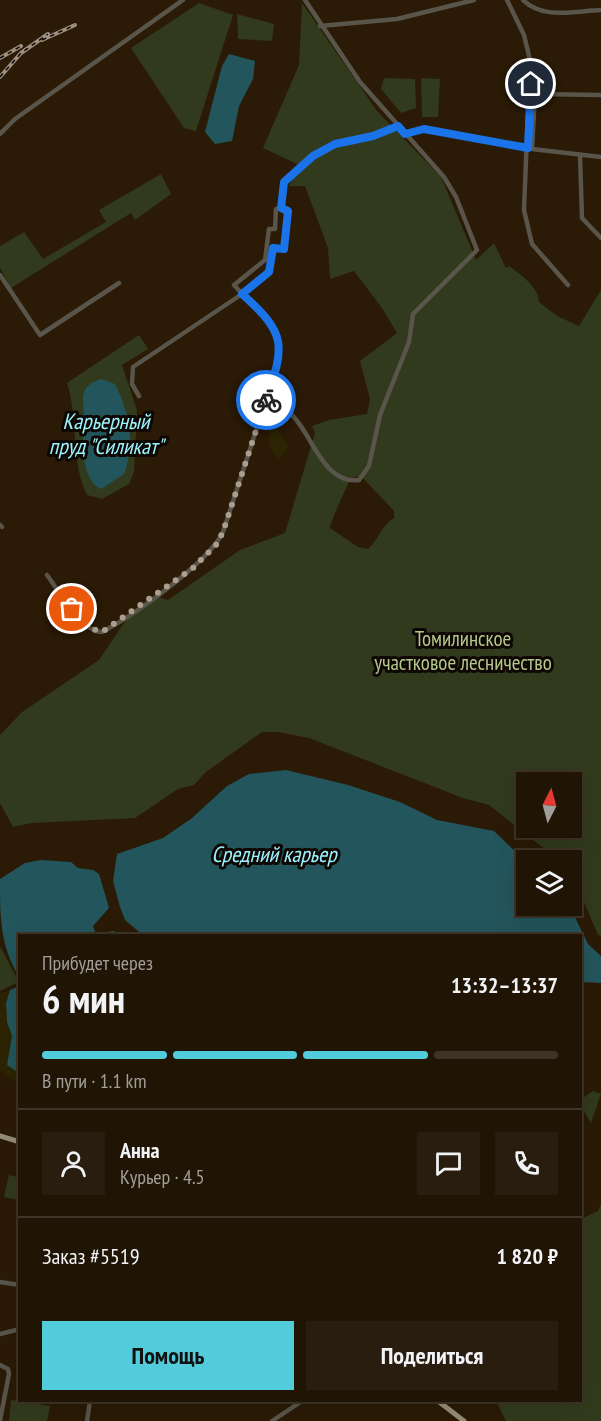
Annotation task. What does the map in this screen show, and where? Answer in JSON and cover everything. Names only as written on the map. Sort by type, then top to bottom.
[{"type":"main road","points":[[0,1136],[18,1141]]},
{"type":"main road","points":[[439,1402],[464,1421]]},
{"type":"street","points":[[0,134],[15,119],[183,0]]},
{"type":"street","points":[[265,404],[284,409],[294,417],[332,472],[351,481],[358,480],[364,475],[387,392],[409,342],[413,314],[477,250],[456,196],[430,159],[360,82],[320,26],[305,0]]},
{"type":"street","points":[[320,26],[397,19],[474,0]]},
{"type":"street","points":[[507,0],[524,35],[530,60],[530,149]]},
{"type":"street","points":[[523,0],[532,8],[544,12],[601,10]]},
{"type":"street","points":[[568,285],[531,244],[523,203],[535,94],[601,95]]},
{"type":"street","points":[[281,208],[284,182],[313,156],[335,144],[373,136],[398,126]]},
{"type":"street","points":[[405,134],[424,129],[530,149],[601,157]]},
{"type":"street","points":[[580,155],[580,214],[585,223],[601,238]]},
{"type":"street","points":[[47,575],[83,625],[97,632],[104,631],[193,568],[216,545],[223,532],[279,360],[277,330],[263,312],[242,294],[234,285],[265,260],[269,229],[275,229],[276,209],[281,208],[288,211],[284,249],[273,248],[269,272],[242,294],[133,367],[132,384],[139,396]]},
{"type":"street","points":[[0,274],[40,335],[119,284]]},
{"type":"street","points":[[0,289],[7,285]]},
{"type":"street","points":[[0,1282],[18,1285]]},
{"type":"street","points":[[0,1334],[18,1330]]},
{"type":"street","points":[[0,1365],[8,1369],[9,1374],[0,1420]]},
{"type":"street","points":[[87,1421],[90,1402]]},
{"type":"street","points":[[272,1421],[300,1402]]},
{"type":"green space","points":[[199,3],[233,15],[196,131],[184,128],[131,48]]},
{"type":"green space","name":"Томилинское участковое лесничество","points":[[302,3],[377,111],[441,177],[476,260],[494,243],[506,268],[509,266],[528,281],[536,291],[539,302],[557,316],[579,326],[601,290],[601,936],[598,935],[582,897],[582,850],[546,850],[531,838],[582,838],[582,772],[516,772],[516,826],[489,805],[463,798],[309,738],[278,732],[262,732],[206,772],[194,785],[178,789],[135,818],[32,823],[13,827],[0,803],[0,735],[22,712],[99,660],[130,614],[155,596],[168,600],[240,550],[285,533],[315,433],[312,426],[329,420],[367,414],[370,399],[360,361],[397,333],[382,308],[354,271],[330,279],[328,248],[305,186],[289,186],[299,165],[263,148],[299,65]],"holes":[[[361,476],[394,511],[394,518],[368,549],[358,547],[330,528],[351,478]]]},
{"type":"green space","points":[[237,14],[274,24],[272,41],[238,39]]},
{"type":"green space","points":[[384,78],[415,79],[416,108],[401,113],[381,89]]},
{"type":"green space","points":[[421,78],[440,79],[438,117],[422,117]]},
{"type":"green space","points":[[161,174],[171,194],[135,220],[131,213],[11,288],[0,268],[0,246],[24,232],[43,259],[106,222],[99,210]]},
{"type":"green space","points":[[139,335],[148,349],[122,365],[137,410],[134,472],[129,484],[102,499],[87,495],[78,468],[73,411],[67,383]]},
{"type":"green space","points":[[0,946],[18,982],[0,991]]},
{"type":"green space","points":[[593,1091],[601,1094],[591,1123],[582,1108],[582,1099]]},
{"type":"green space","points":[[9,1175],[18,1177],[18,1200],[4,1197]]},
{"type":"green space","points":[[601,1204],[601,1421],[506,1421],[496,1402],[582,1402],[582,1219],[598,1211]]},
{"type":"green space","points":[[11,1400],[50,1406],[47,1421],[9,1421]]},
{"type":"sand","points":[[271,420],[289,447],[280,459],[275,456],[270,447]]},
{"type":"sand","points":[[10,990],[6,1003],[7,1022],[12,1036],[7,1065],[18,1072],[18,1083],[0,1071],[0,993]]},
{"type":"water","points":[[229,54],[255,61],[253,79],[239,106],[232,141],[215,144],[205,132],[222,66]]},
{"type":"water","name":"Карьерный пруд \"Силикат\"","points":[[101,379],[115,384],[124,406],[129,428],[130,451],[124,474],[101,489],[94,484],[86,466],[83,444],[83,399],[88,386]]},
{"type":"water","name":"Средний карьер","points":[[286,770],[348,785],[400,802],[437,820],[494,831],[516,852],[516,916],[574,916],[588,944],[601,956],[601,983],[582,982],[582,934],[142,934],[125,920],[120,907],[113,881],[117,854],[163,838],[192,818],[227,786],[249,774]]},
{"type":"water","points":[[41,860],[71,862],[78,868],[93,870],[99,874],[109,908],[93,926],[96,934],[18,934],[18,975],[8,954],[2,930],[0,879],[25,863]]},
{"type":"water","points":[[113,931],[121,934],[96,934]]},
{"type":"water","points":[[18,986],[18,1072],[7,1065],[12,1036],[7,1022],[6,1003],[10,990]]},
{"type":"railway","points":[[42,40],[75,25]]},
{"type":"railway","points":[[0,77],[21,53],[48,34]]},
{"type":"railway","points":[[0,58],[21,46]]},
{"type":"way so far","points":[[72,609],[86,627],[102,632],[205,558],[223,532],[266,400]]},
{"type":"route","points":[[266,400],[279,360],[277,330],[263,312],[242,294],[269,272],[273,248],[284,249],[288,211],[281,208],[284,182],[288,177],[326,148],[387,132],[398,126],[405,134],[424,129],[528,148],[531,84]]}]
